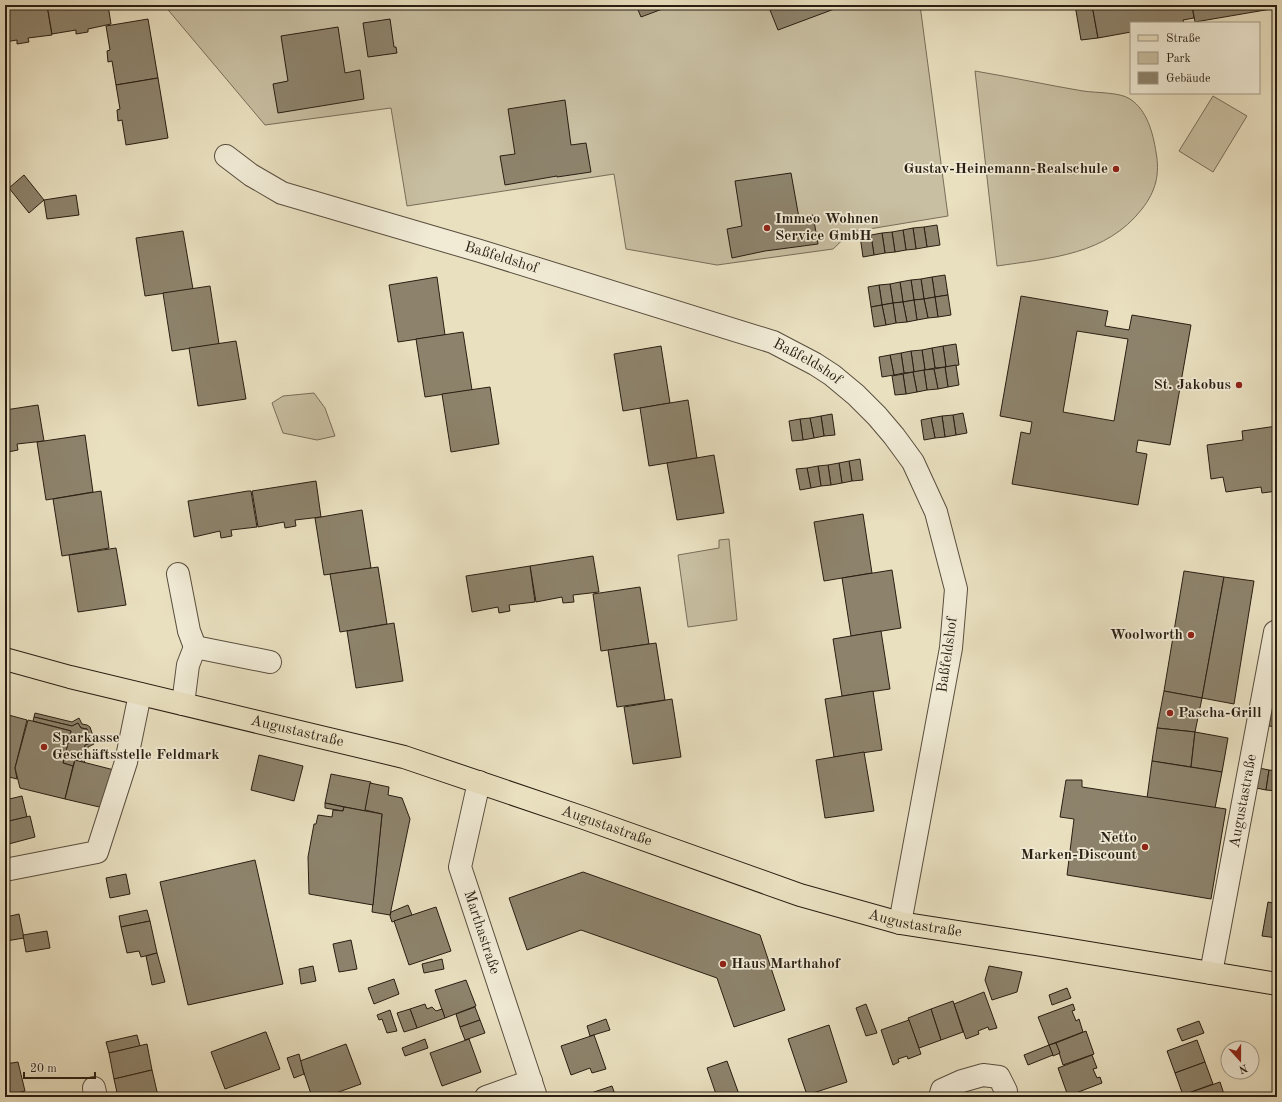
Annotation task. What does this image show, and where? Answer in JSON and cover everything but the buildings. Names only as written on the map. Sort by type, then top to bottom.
[{"type":"main road","name":"Augustastraße","points":[[5,659],[36,669],[404,757],[800,895],[900,923],[1277,984]]},
{"type":"street","name":"Baßfeldshof","points":[[226,156],[250,175],[282,193],[473,249],[773,342],[815,364],[832,376],[856,395],[877,416],[913,462],[926,488],[941,524],[956,589],[951,648],[900,923]]},
{"type":"street","points":[[178,574],[189,631],[195,647],[188,665],[182,704]]},
{"type":"street","name":"Augustastraße","points":[[1211,973],[1275,632],[1277,631]]},
{"type":"street","points":[[195,647],[270,662]]},
{"type":"street","points":[[5,870],[97,852],[126,762],[140,694]]},
{"type":"street","name":"Marthastraße","points":[[479,782],[460,867],[533,1089],[486,1097]]},
{"type":"street","points":[[940,1097],[942,1090],[962,1081],[983,1075],[999,1077],[1006,1091],[1006,1097]]},
{"type":"green space","points":[[164,5],[920,5],[948,216],[851,232],[833,249],[717,265],[626,249],[614,174],[407,206],[391,108],[265,125]]},
{"type":"green space","points":[[975,71],[1083,91],[1120,95],[1130,99],[1141,109],[1148,122],[1155,145],[1157,160],[1157,175],[1154,189],[1142,209],[1128,224],[1112,236],[1095,245],[1057,257],[997,266]]},
{"type":"green space","points":[[1213,96],[1247,116],[1213,172],[1179,151]]},
{"type":"green space","points":[[314,393],[325,408],[335,436],[317,440],[283,433],[272,403],[283,396]]},
{"type":"green space","points":[[729,539],[737,620],[688,627],[678,555],[719,548],[719,540]]},
{"type":"place","name":"Gustav-Heinemann-Realschule","points":[[1116,169]]},
{"type":"place","name":"Immeo Wohnen Service GmbH","points":[[767,228]]},
{"type":"place","name":"St. Jakobus","points":[[1239,385]]},
{"type":"place","name":"Woolworth","points":[[1191,635]]},
{"type":"place","name":"Pascha-Grill","points":[[1170,713]]},
{"type":"place","name":"Sparkasse Geschäftsstelle Feldmark","points":[[44,747]]},
{"type":"place","name":"Netto Marken-Discount","points":[[1145,847]]},
{"type":"place","name":"Haus Marthahof","points":[[723,964]]}]
